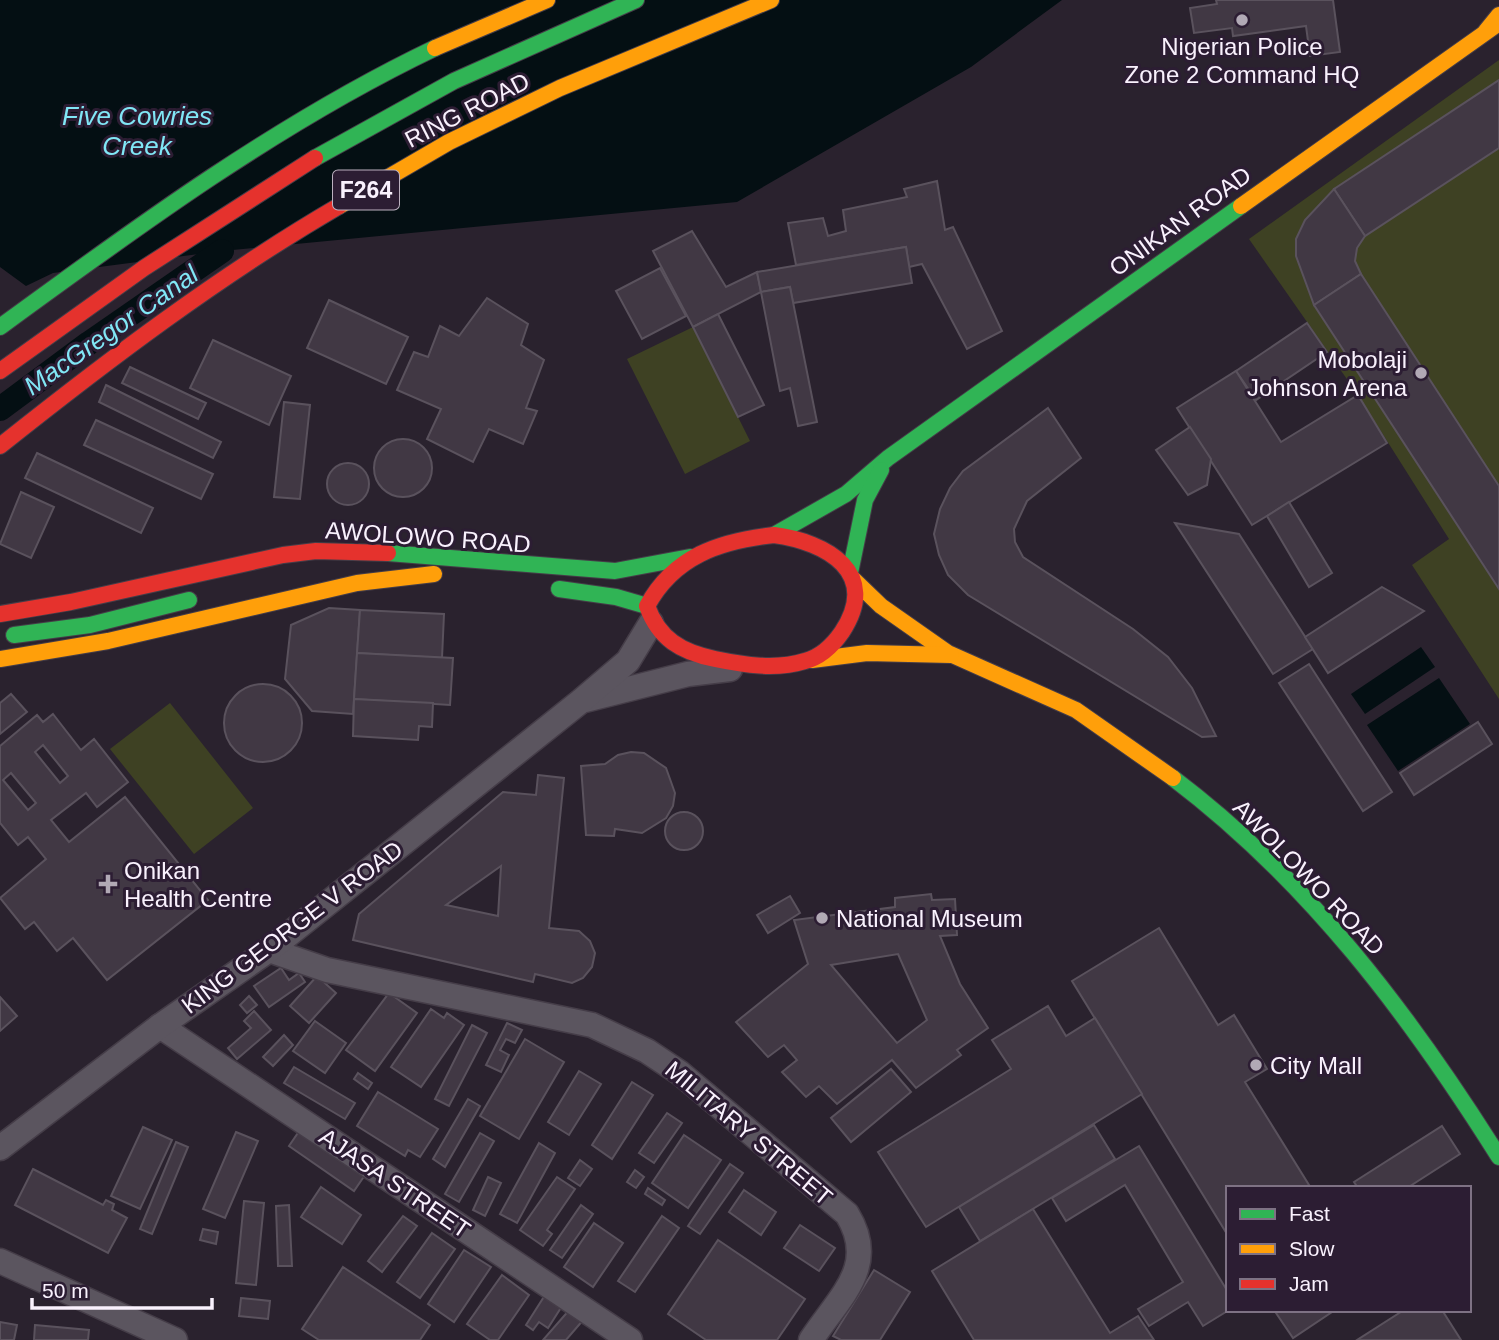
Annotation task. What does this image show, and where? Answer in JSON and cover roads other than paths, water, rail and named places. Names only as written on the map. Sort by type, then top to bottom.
[{"type":"main road","points":[[0,327],[113,244],[295,125],[385,72],[473,30],[547,0]]},
{"type":"main road","name":"RING ROAD","points":[[0,372],[192,235],[311,160],[397,110],[636,0]]},
{"type":"main road","name":"RING ROAD","points":[[0,446],[113,356],[290,236],[449,142],[560,88],[771,0]]},
{"type":"main road","name":"ONIKAN ROAD","points":[[774,535],[846,494],[888,458],[1492,27],[1499,15]]},
{"type":"main road","points":[[809,661],[835,645],[844,633],[852,605],[852,577],[865,500],[888,458]]},
{"type":"main road","points":[[774,535],[806,540],[831,554],[884,611],[910,625],[951,655],[867,653],[750,666],[687,653],[667,641],[649,614],[656,585],[690,557],[734,540],[774,535]]},
{"type":"main road","name":"AWOLOWO ROAD","points":[[0,614],[71,603],[283,555],[316,551],[393,554],[615,571],[690,557]]},
{"type":"main road","name":"AWOLOWO ROAD","points":[[0,659],[108,641],[357,583],[440,575],[359,570],[312,576]]},
{"type":"main road","name":"AWOLOWO ROAD","points":[[548,588],[616,597],[649,614]]},
{"type":"main road","points":[[0,636],[90,625],[206,596]]},
{"type":"main road","name":"AWOLOWO ROAD","points":[[951,655],[1026,683],[1090,719],[1155,764],[1252,843],[1338,934],[1402,1010],[1499,1156]]},
{"type":"street","name":"KING GEORGE V ROAD","points":[[0,1148],[160,1026],[270,950],[581,701],[628,661],[649,614]]},
{"type":"street","points":[[581,701],[688,674],[750,666]]},
{"type":"street","name":"MILITARY STREET","points":[[270,950],[327,970],[592,1025],[647,1051],[680,1073],[847,1214],[858,1232],[861,1250],[858,1268],[811,1340]]},
{"type":"street","name":"AJASA STREET","points":[[160,1026],[630,1340]]},
{"type":"street","points":[[0,1261],[175,1340]]},
{"type":"water","name":"Five Cowries Creek","points":[[0,0],[1062,0],[971,67],[737,202],[222,251],[53,273],[26,286],[0,267]]},
{"type":"water","points":[[1421,647],[1435,667],[1365,714],[1351,694]]},
{"type":"water","points":[[1439,678],[1470,724],[1398,771],[1367,725]]},
{"type":"waterway","name":"MacGregor Canal","points":[[0,409],[89,343],[222,251]]},
{"type":"place","name":"Nigerian Police Zone 2 Command HQ","points":[[1242,20]]},
{"type":"place","name":"Mobolaji Johnson Arena","points":[[1421,373]]},
{"type":"place","name":"Onikan Health Centre","points":[[108,884]]},
{"type":"place","name":"National Museum","points":[[822,918]]},
{"type":"place","name":"City Mall","points":[[1256,1065]]}]
